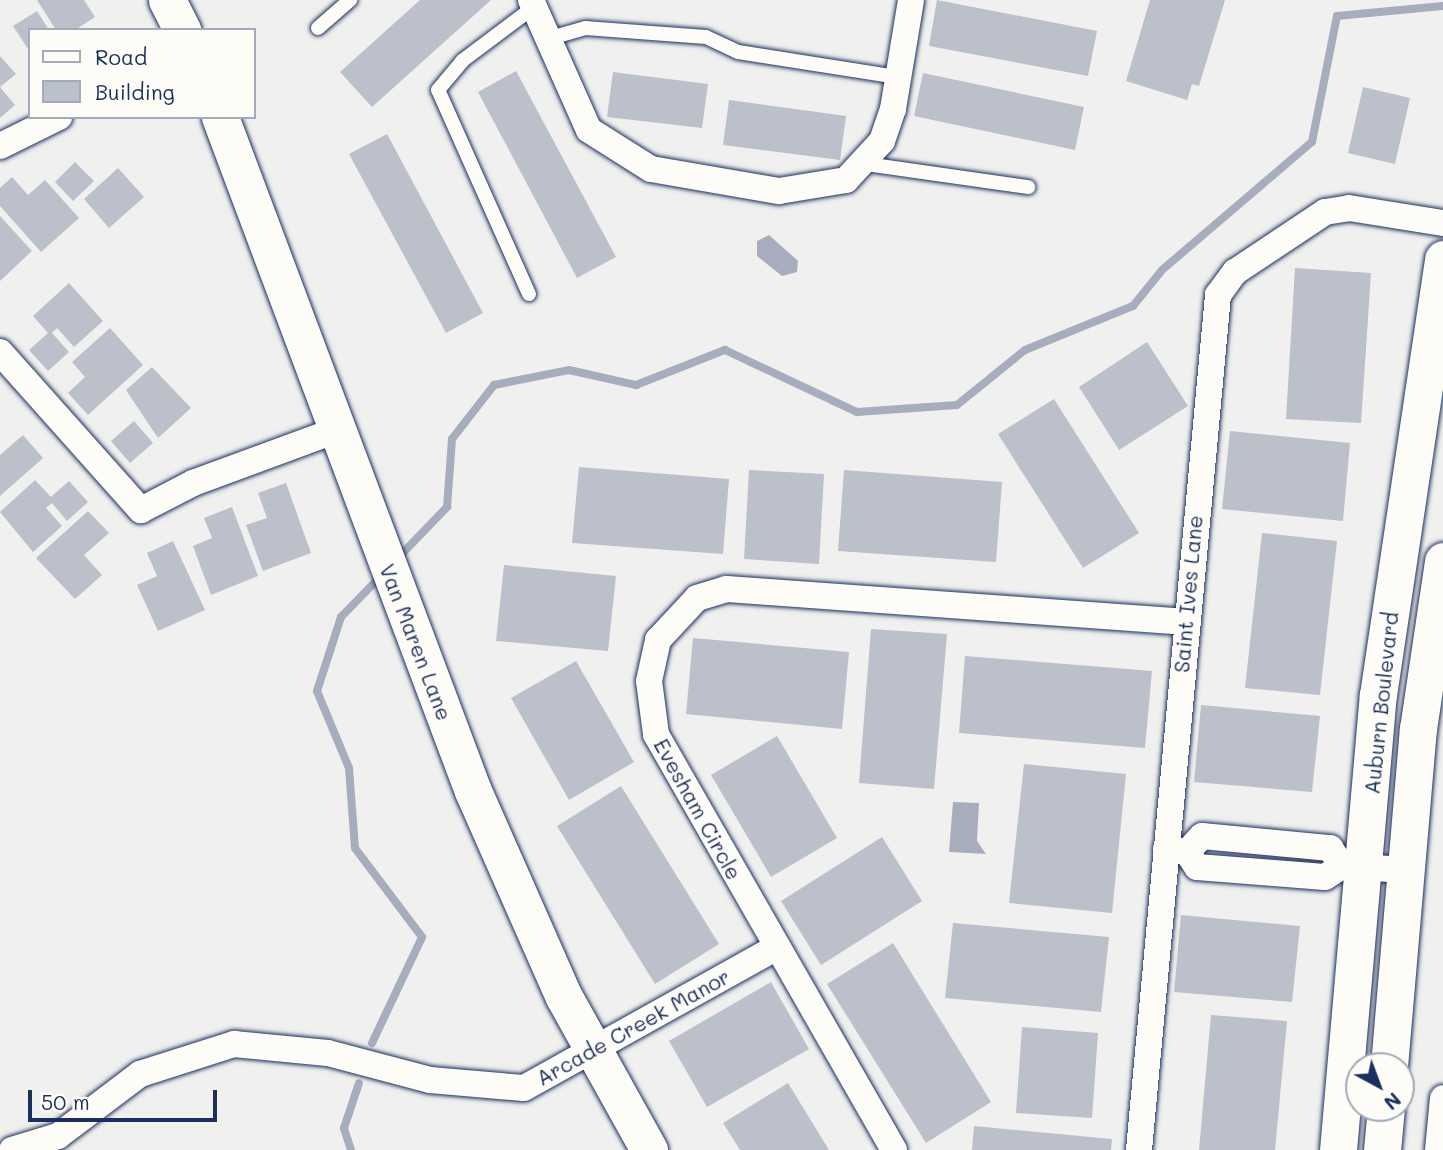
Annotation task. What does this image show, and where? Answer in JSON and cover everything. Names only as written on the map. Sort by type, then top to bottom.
[{"type":"main road","points":[[167,0],[181,28]]},
{"type":"main road","name":"Van Maren Lane","points":[[221,119],[399,597],[489,828],[592,1050],[649,1150]]},
{"type":"main road","name":"Auburn Boulevard","points":[[1338,1150],[1353,866],[1443,259]]},
{"type":"main road","name":"Auburn Boulevard","points":[[1390,1052],[1418,729],[1443,561]]},
{"type":"main road","points":[[1382,1150],[1384,1122]]},
{"type":"street","points":[[533,4],[584,124],[650,169],[779,191],[846,180],[866,164],[882,141],[898,77],[911,0]]},
{"type":"street","points":[[0,146],[55,119]]},
{"type":"street","name":"Saint Ives Lane","points":[[1139,1150],[1176,851],[1185,622],[1218,295],[1235,272],[1325,212],[1349,208],[1443,223]]},
{"type":"street","points":[[0,352],[141,510],[194,483],[337,430]]},
{"type":"street","name":"Evesham Circle","points":[[894,1150],[667,757],[650,710],[658,640],[697,598],[726,589],[1185,622]]},
{"type":"street","points":[[1176,851],[1202,836],[1215,837],[1330,848],[1353,866],[1406,870]]},
{"type":"street","name":"Arcade Creek Manor","points":[[12,1150],[58,1136],[140,1074],[234,1044],[328,1053],[430,1080],[524,1088],[777,947]]},
{"type":"street","points":[[1438,1150],[1443,1098]]},
{"type":"lane","points":[[318,28],[350,0]]},
{"type":"lane","points":[[528,294],[438,90],[462,61],[533,4]]},
{"type":"lane","points":[[547,39],[585,28],[706,37],[738,52],[898,77]]},
{"type":"lane","points":[[866,164],[1028,187]]},
{"type":"water","points":[[769,235],[798,261],[797,272],[782,276],[757,256],[757,241]]},
{"type":"water","points":[[953,802],[979,803],[977,841],[986,854],[949,852]]},
{"type":"building","points":[[37,0],[84,0],[95,17],[78,28],[55,28]]},
{"type":"building","points":[[420,0],[491,0],[372,107],[340,72]]},
{"type":"building","points":[[937,0],[1097,31],[1088,76],[929,46]]},
{"type":"building","points":[[1150,0],[1225,0],[1199,86],[1192,84],[1187,100],[1126,81]]},
{"type":"building","points":[[37,11],[48,28],[28,28],[28,49],[13,26]]},
{"type":"building","points":[[0,56],[16,74],[0,87]]},
{"type":"building","points":[[516,71],[616,257],[577,278],[478,92]]},
{"type":"building","points":[[613,72],[708,84],[702,128],[607,117]]},
{"type":"building","points":[[923,73],[1084,107],[1075,150],[914,116]]},
{"type":"building","points":[[0,87],[15,105],[0,118]]},
{"type":"building","points":[[1363,87],[1410,98],[1395,164],[1348,153]]},
{"type":"building","points":[[729,100],[846,116],[840,160],[723,145]]},
{"type":"building","points":[[387,134],[483,313],[446,333],[349,154]]},
{"type":"building","points":[[75,162],[94,181],[73,201],[55,182]]},
{"type":"building","points":[[118,168],[144,197],[109,228],[84,199]]},
{"type":"building","points":[[12,177],[28,195],[45,180],[79,218],[41,252],[0,206],[0,188]]},
{"type":"building","points":[[0,216],[32,251],[0,281]]},
{"type":"building","points":[[1295,268],[1371,273],[1361,423],[1286,419]]},
{"type":"building","points":[[69,283],[103,321],[74,347],[57,328],[52,333],[69,352],[48,371],[29,350],[48,333],[33,316]]},
{"type":"building","points":[[110,328],[143,365],[88,415],[68,393],[85,377],[72,362]]},
{"type":"building","points":[[1147,342],[1188,406],[1119,450],[1079,387]]},
{"type":"building","points":[[152,367],[191,408],[158,438],[126,390]]},
{"type":"building","points":[[1054,399],[1139,533],[1083,568],[998,434]]},
{"type":"building","points":[[134,421],[153,443],[130,463],[111,441]]},
{"type":"building","points":[[1230,431],[1350,443],[1343,521],[1222,509]]},
{"type":"building","points":[[23,435],[43,458],[0,496],[0,455]]},
{"type":"building","points":[[579,467],[729,479],[723,554],[572,543]]},
{"type":"building","points":[[749,470],[824,474],[819,564],[744,559]]},
{"type":"building","points":[[844,470],[1002,482],[996,562],[838,551]]},
{"type":"building","points":[[35,480],[51,497],[69,481],[88,502],[67,521],[52,503],[46,508],[62,526],[33,552],[0,512]]},
{"type":"building","points":[[286,483],[311,553],[263,571],[246,525],[267,518],[258,493]]},
{"type":"building","points":[[232,507],[258,576],[211,595],[193,546],[212,538],[204,518]]},
{"type":"building","points":[[88,511],[109,533],[84,555],[102,575],[75,599],[36,558]]},
{"type":"building","points":[[1262,533],[1337,541],[1320,695],[1245,688]]},
{"type":"building","points":[[173,541],[205,610],[158,631],[137,585],[157,576],[147,553]]},
{"type":"building","points":[[504,565],[616,576],[608,651],[496,641]]},
{"type":"building","points":[[871,629],[947,634],[934,789],[859,783]]},
{"type":"building","points":[[693,638],[849,652],[842,729],[686,714]]},
{"type":"building","points":[[965,656],[1152,671],[1145,748],[959,733]]},
{"type":"building","points":[[576,661],[634,762],[569,800],[511,698]]},
{"type":"building","points":[[1201,705],[1320,716],[1312,792],[1194,782]]},
{"type":"building","points":[[777,736],[837,838],[771,877],[711,775]]},
{"type":"building","points":[[1024,764],[1126,774],[1112,913],[1009,903]]},
{"type":"building","points":[[621,786],[719,944],[655,984],[557,826]]},
{"type":"building","points":[[882,837],[922,901],[821,965],[781,901]]},
{"type":"building","points":[[1181,915],[1300,926],[1292,1002],[1174,992]]},
{"type":"building","points":[[953,923],[1109,937],[1101,1012],[945,998]]},
{"type":"building","points":[[893,943],[991,1102],[926,1143],[827,984]]},
{"type":"building","points":[[771,982],[809,1049],[707,1107],[669,1041]]},
{"type":"building","points":[[1211,1015],[1287,1021],[1275,1150],[1199,1150]]},
{"type":"building","points":[[1022,1027],[1098,1033],[1092,1118],[1016,1113]]},
{"type":"building","points":[[788,1083],[829,1150],[740,1150],[723,1123]]},
{"type":"building","points":[[974,1126],[1112,1139],[1111,1150],[972,1150]]},
{"type":"waterway","points":[[396,560],[447,507],[452,439],[494,385],[569,370],[636,385],[725,350],[857,412],[957,405],[1025,350],[1133,306],[1162,270],[1312,142],[1337,16],[1443,6]]},
{"type":"waterway","points":[[372,1043],[422,937],[355,848],[349,768],[317,691],[341,617],[382,575]]},
{"type":"waterway","points":[[351,1150],[344,1128],[359,1083]]}]
